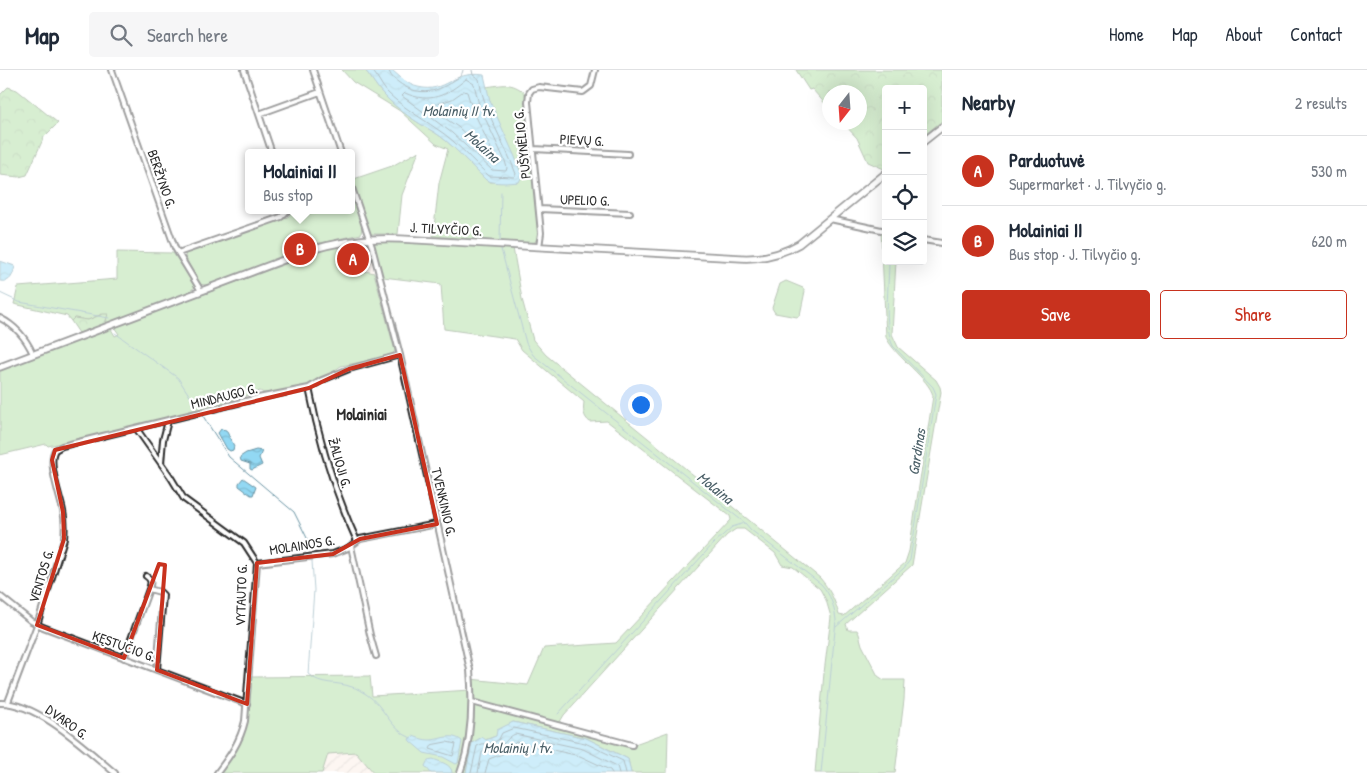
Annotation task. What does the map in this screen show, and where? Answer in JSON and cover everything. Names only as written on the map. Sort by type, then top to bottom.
[{"type":"main road","points":[[927,139],[942,127]]},
{"type":"main road","name":"J. TILVYČIO G.","points":[[0,367],[320,247],[346,241],[368,238],[754,258],[770,256],[792,248],[884,175]]},
{"type":"street","name":"BERŽYNO G.","points":[[112,70],[178,253],[201,292]]},
{"type":"street","points":[[244,70],[271,149]]},
{"type":"street","points":[[313,70],[340,149]]},
{"type":"street","name":"PUŠYNĖLIO G.","points":[[539,246],[541,233],[528,102],[530,90],[539,88],[583,92],[590,86],[595,70]]},
{"type":"street","points":[[259,114],[320,92]]},
{"type":"street","name":"PIEVŲ G.","points":[[534,149],[628,154]]},
{"type":"street","name":"TVENKINIO G.","points":[[355,197],[372,247],[400,355],[468,661],[472,702],[466,752],[460,773]]},
{"type":"street","name":"UPELIO G.","points":[[539,209],[630,213]]},
{"type":"street","points":[[178,253],[285,214]]},
{"type":"street","points":[[830,219],[882,230]]},
{"type":"street","points":[[927,241],[942,243]]},
{"type":"street","points":[[0,318],[20,332],[33,354]]},
{"type":"street","name":"MINDAUGO G.","points":[[53,452],[62,446],[258,398],[310,388],[322,380],[349,369],[400,355]]},
{"type":"street","name":"ŽALIOJI G.","points":[[310,388],[313,408],[337,492],[357,541]]},
{"type":"street","points":[[161,463],[163,440],[168,421]]},
{"type":"street","name":"VYTAUTO G.","points":[[136,428],[184,500],[244,543],[257,563],[247,704],[242,734],[236,747],[217,773]]},
{"type":"street","name":"VENTOS G.","points":[[8,702],[37,624],[64,539],[65,525],[53,466],[53,452]]},
{"type":"street","name":"MOLAINOS G.","points":[[257,563],[333,554],[351,546],[360,539],[437,524]]},
{"type":"street","points":[[351,546],[376,656]]},
{"type":"street","points":[[124,658],[151,582],[146,576]]},
{"type":"street","points":[[149,589],[160,592],[163,595],[157,670]]},
{"type":"street","name":"KĘSTUČIO G.","points":[[0,596],[37,624],[247,704]]},
{"type":"street","name":"DVARO G.","points":[[0,703],[8,702],[44,717],[115,773]]},
{"type":"street","points":[[472,702],[632,745]]},
{"type":"highlighted area","points":[[400,355],[437,524],[360,539],[333,554],[257,563],[247,704],[157,670],[165,565],[159,564],[124,658],[37,625],[64,539],[63,512],[52,460],[55,450],[309,388],[349,369]]},
{"type":"shaded area","points":[[363,242],[369,246],[374,273],[364,270],[356,272],[345,271],[337,245]]},
{"type":"shaded area","points":[[356,752],[374,773],[322,773],[327,754]]},
{"type":"green space","points":[[342,70],[365,70],[381,92],[395,106],[448,142],[490,182],[519,182],[485,87],[511,85],[525,93],[539,234],[535,242],[522,243],[433,236],[439,183],[448,149],[436,144],[400,111],[353,82]]},
{"type":"green space","points":[[796,70],[942,70],[942,121],[927,133],[927,85],[882,85],[882,168],[868,162],[857,138],[850,130],[867,130],[867,85],[822,85],[822,100],[812,89],[809,90]]},
{"type":"green space","points":[[8,87],[17,90],[58,123],[44,137],[27,175],[19,177],[0,175],[0,95]]},
{"type":"green space","points":[[419,151],[402,195],[398,234],[370,234],[355,196],[355,179],[392,166]]},
{"type":"green space","points":[[355,199],[362,226],[361,234],[302,245],[277,259],[207,285],[198,284],[185,256],[186,253],[289,216],[290,214],[355,214]]},
{"type":"green space","points":[[379,241],[395,241],[513,248],[522,299],[533,340],[546,355],[820,578],[832,595],[839,615],[844,616],[905,563],[909,551],[933,396],[926,382],[890,345],[886,337],[883,265],[896,265],[892,334],[898,347],[936,380],[941,392],[912,565],[846,624],[848,630],[857,630],[862,645],[878,676],[884,680],[905,680],[895,773],[815,773],[831,617],[826,600],[820,589],[793,567],[782,565],[775,553],[744,529],[736,529],[727,535],[564,715],[558,725],[632,745],[668,732],[667,773],[631,773],[628,759],[586,738],[513,722],[496,736],[485,740],[482,738],[472,743],[466,773],[374,773],[356,752],[328,754],[322,773],[218,773],[233,755],[241,740],[247,713],[251,677],[370,676],[372,696],[471,690],[470,679],[528,685],[544,648],[616,643],[731,520],[730,516],[607,421],[590,422],[584,413],[584,402],[522,350],[515,339],[444,329],[441,284],[383,277],[373,248],[375,243]]},
{"type":"green space","points":[[337,245],[345,271],[374,273],[395,351],[390,356],[341,366],[309,388],[264,393],[260,391],[204,410],[48,446],[46,444],[0,455],[0,370],[111,329],[115,336],[119,334],[114,327]]},
{"type":"green space","points":[[117,252],[173,253],[196,286],[189,292],[105,324],[107,320],[102,314],[88,320],[74,318],[71,321],[67,316],[14,304],[18,287],[117,279]]},
{"type":"green space","points":[[786,281],[803,288],[805,291],[800,315],[797,317],[775,313],[772,308],[780,284]]},
{"type":"green space","points":[[108,314],[105,324],[79,333],[71,321],[74,318],[88,320]]},
{"type":"water","name":"Molainių II tv.","points":[[365,70],[392,70],[411,84],[428,88],[442,85],[464,76],[473,74],[484,75],[490,101],[522,176],[519,182],[498,183],[486,180],[447,142],[389,100]]},
{"type":"water","points":[[0,261],[15,266],[12,275],[7,281],[0,281]]},
{"type":"water","points":[[221,429],[226,430],[234,446],[233,450],[227,449],[218,433]]},
{"type":"water","points":[[256,450],[262,451],[259,458],[262,465],[252,470],[250,469],[250,464],[241,461],[240,457]]},
{"type":"water","points":[[243,478],[256,487],[253,495],[239,486]]},
{"type":"water","name":"Molainių I tv.","points":[[513,722],[586,738],[628,759],[631,773],[466,773],[472,743],[482,737],[486,740],[496,736],[497,730]]},
{"type":"water","points":[[413,736],[427,740],[450,737],[458,738],[462,741],[458,763],[456,764],[443,757],[424,753],[410,741],[409,739]]},
{"type":"water","points":[[433,759],[448,765],[452,773],[431,773],[425,766],[428,760]]},
{"type":"waterway","name":"Molaina","points":[[500,240],[501,192]]},
{"type":"waterway","name":"Molaina","points":[[501,249],[526,343],[533,355],[821,584],[827,592],[833,605],[836,620],[821,773]]},
{"type":"waterway","name":"Gardinas","points":[[836,627],[904,568],[910,560],[936,394],[933,387],[893,346],[887,316],[889,265]]},
{"type":"waterway","points":[[0,293],[19,302],[109,318]]},
{"type":"waterway","points":[[115,333],[178,378],[197,407]]},
{"type":"waterway","points":[[203,416],[229,457],[294,512],[307,538],[309,550]]},
{"type":"waterway","points":[[558,714],[714,543],[732,527],[745,523]]},
{"type":"waterway","points":[[312,561],[314,590],[308,674],[324,682],[356,688],[366,694],[378,704],[398,729],[411,738]]},
{"type":"place","name":"Molainiai II","points":[[300,249]]},
{"type":"place","name":"Parduotuvė","points":[[353,259]]},
{"type":"district","name":"Molainiai","points":[[362,414]]}]
